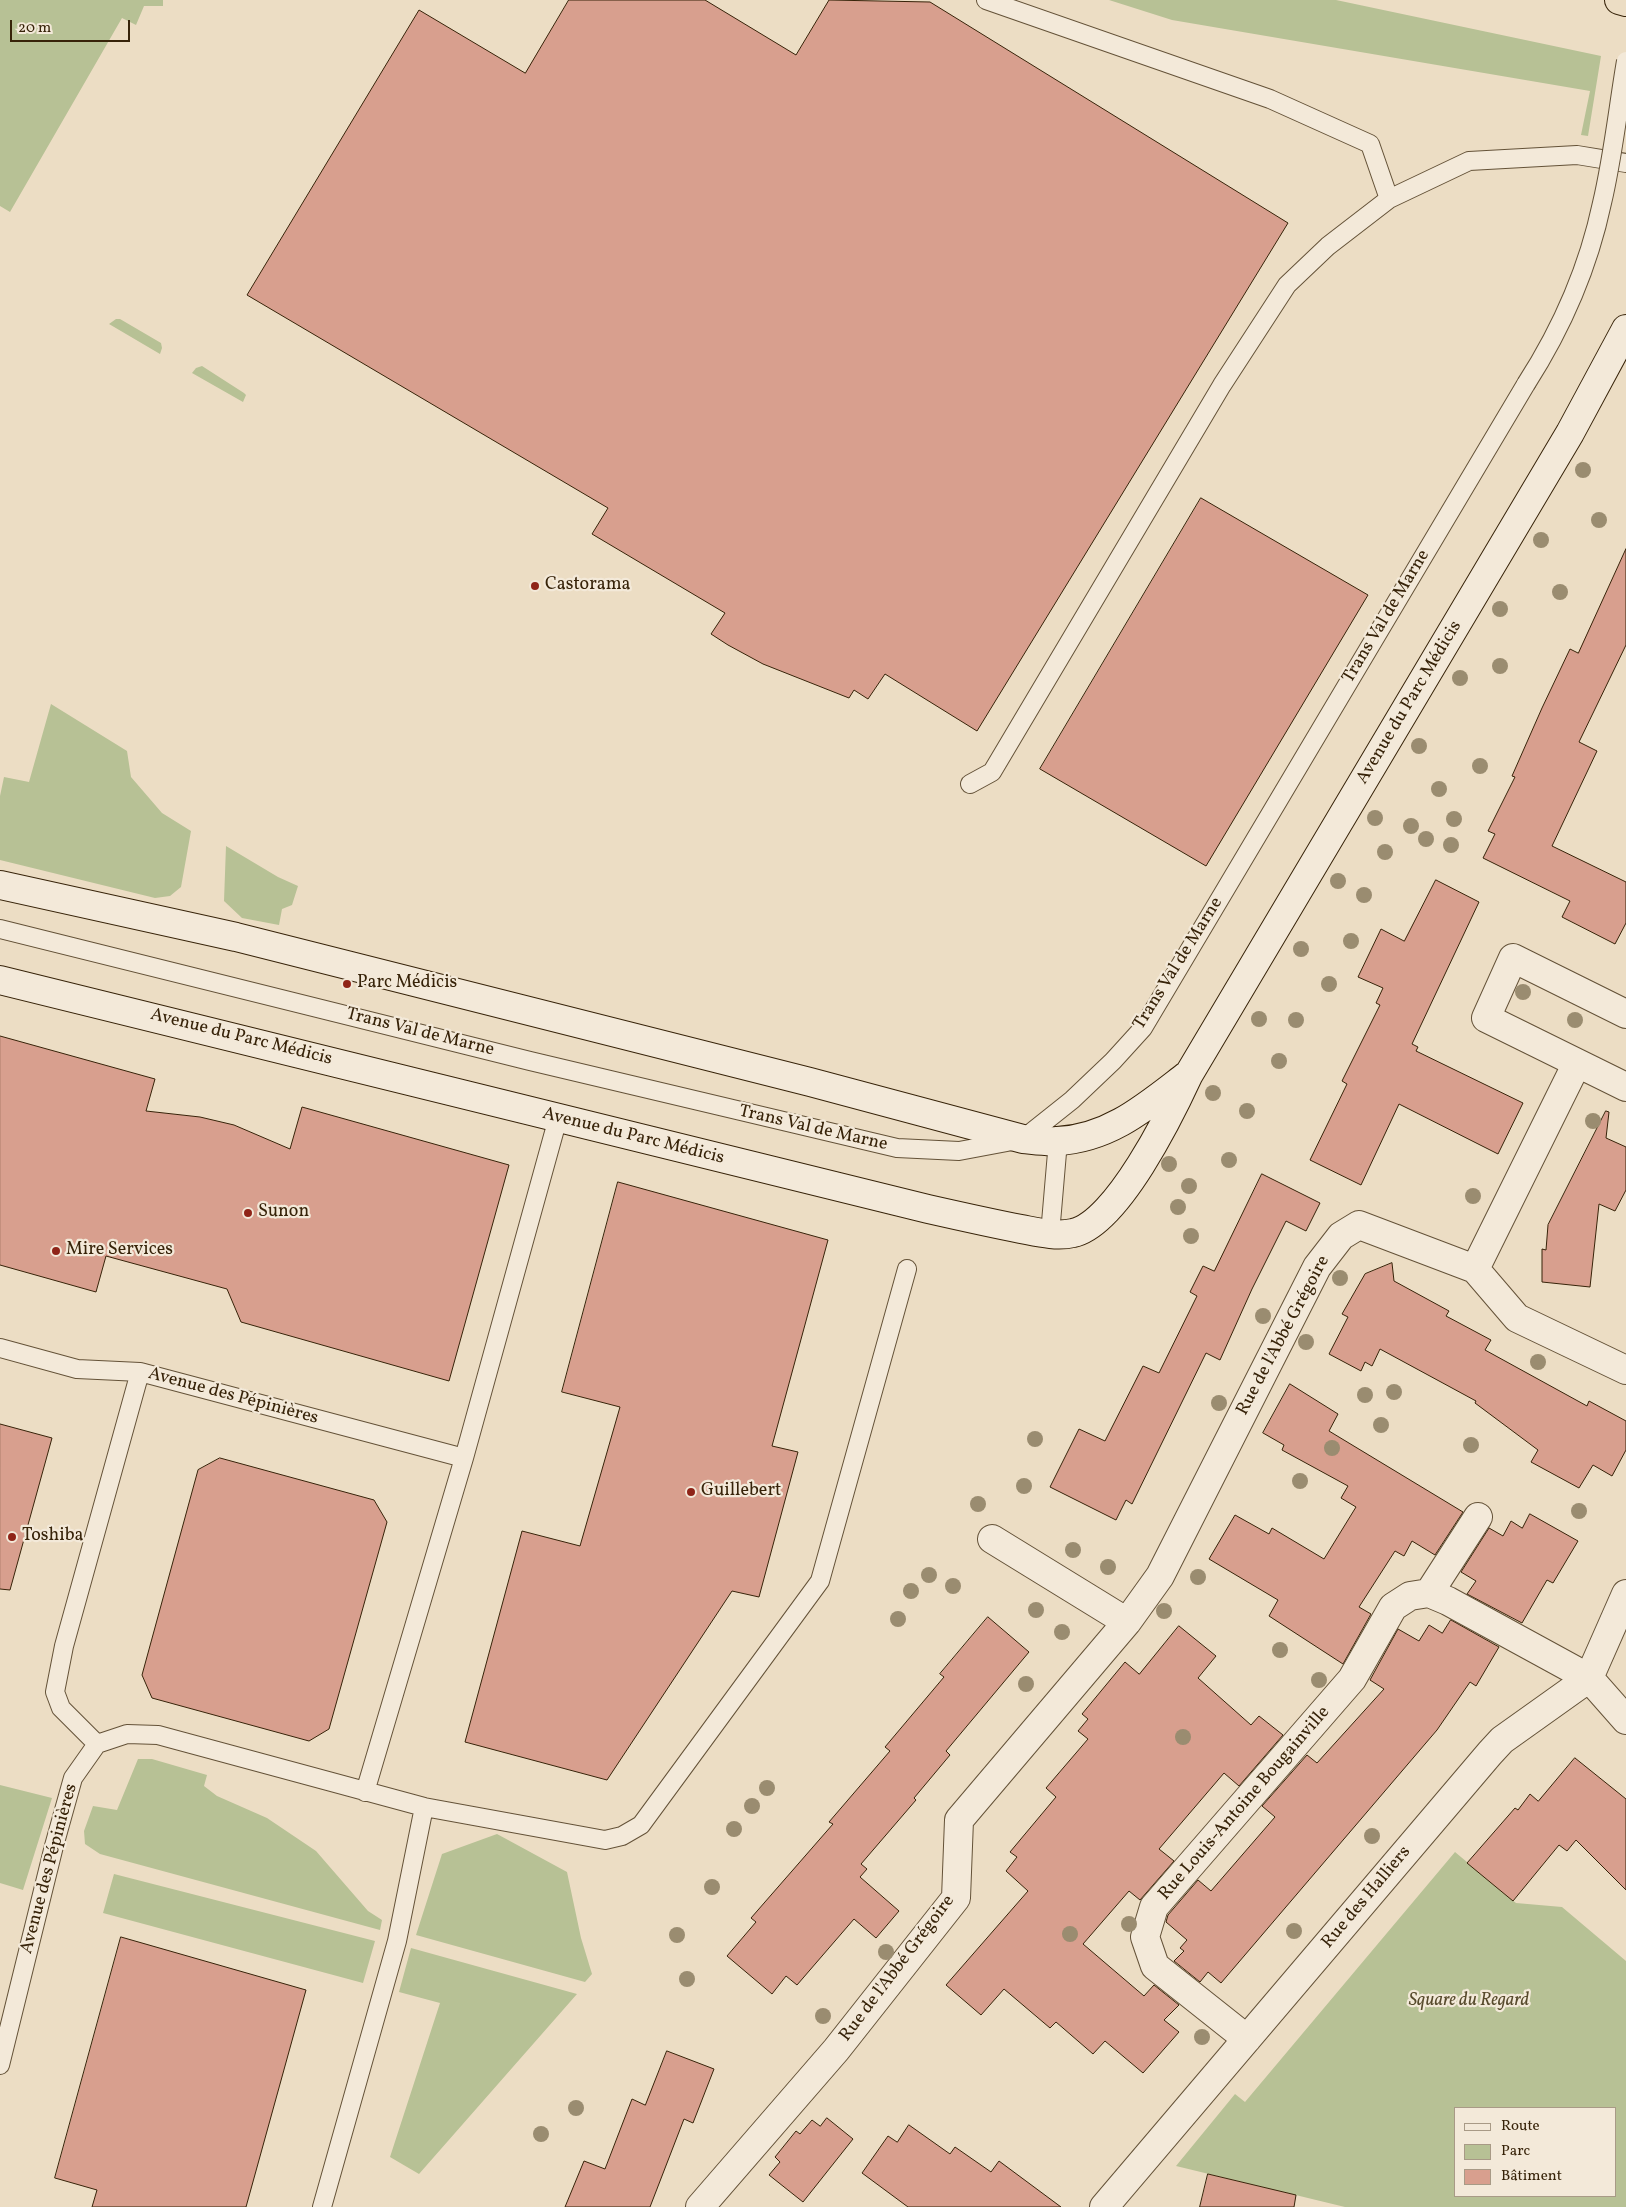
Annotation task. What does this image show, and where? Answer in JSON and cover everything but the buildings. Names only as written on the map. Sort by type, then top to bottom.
[{"type":"highway","points":[[1619,0],[1626,2]]},
{"type":"street","name":"Avenue du Parc Médicis","points":[[0,980],[140,1013],[928,1210],[1050,1234],[1074,1233],[1092,1225],[1118,1196],[1140,1166],[1168,1119],[1189,1074],[1570,433],[1626,329]]},
{"type":"street","name":"Avenue du Parc Médicis","points":[[7,886],[236,937],[810,1082],[1023,1139],[1058,1141],[1104,1132],[1139,1113],[1189,1074]]},
{"type":"street","points":[[1626,1014],[1513,958],[1486,1018],[1626,1087]]},
{"type":"street","points":[[1475,1269],[1577,1063]]},
{"type":"street","name":"Rue de l'Abbé Grégoire","points":[[700,2207],[836,2050],[956,1898],[959,1820],[1127,1622],[1160,1576],[1317,1267],[1340,1236],[1359,1225],[1475,1269],[1517,1318],[1626,1370]]},
{"type":"street","points":[[1478,1517],[1429,1593],[1589,1678],[1626,1720]]},
{"type":"street","points":[[992,1539],[1127,1622]]},
{"type":"street","name":"Rue Louis-Antoine Bougainville","points":[[1248,2039],[1155,1966],[1145,1936],[1154,1907],[1352,1679],[1393,1606],[1410,1596],[1429,1593]]},
{"type":"street","points":[[1589,1678],[1626,1594]]},
{"type":"street","name":"Rue des Halliers","points":[[1104,2207],[1502,1740],[1589,1678]]},
{"type":"lane","points":[[986,0],[1270,99],[1370,144],[1389,199]]},
{"type":"lane","name":"Trans Val de Marne","points":[[0,929],[530,1061],[897,1148],[959,1151],[1023,1139],[1086,1087],[1113,1061],[1142,1028],[1551,344],[1586,263],[1602,204],[1626,61]]},
{"type":"lane","points":[[970,784],[992,772],[1222,386],[1287,284],[1328,246],[1389,199],[1469,161],[1577,155],[1626,163]]},
{"type":"lane","points":[[365,1792],[464,1458],[558,1118]]},
{"type":"lane","points":[[1050,1234],[1058,1141]]},
{"type":"lane","points":[[140,1372],[64,1646],[55,1692],[61,1708],[97,1744],[127,1734],[158,1735],[424,1807],[605,1840],[622,1836],[641,1825],[820,1581],[907,1269]]},
{"type":"lane","name":"Avenue des Pépinières","points":[[0,1348],[76,1369],[140,1372],[464,1458]]},
{"type":"lane","name":"Avenue des Pépinières","points":[[0,2065],[54,1846],[74,1778],[97,1744]]},
{"type":"lane","points":[[322,2207],[397,1940],[424,1807]]},
{"type":"green space","points":[[0,0],[163,0],[163,6],[144,6],[136,25],[122,18],[10,212],[0,206]]},
{"type":"green space","points":[[1109,0],[1336,0],[1601,56],[1588,136],[1581,135],[1590,91],[1172,20]]},
{"type":"green space","points":[[116,319],[120,319],[161,343],[160,354],[109,324]]},
{"type":"green space","points":[[202,366],[244,393],[246,395],[243,402],[192,373],[196,368]]},
{"type":"green space","points":[[51,704],[127,751],[131,777],[162,813],[191,831],[181,887],[170,896],[155,898],[0,860],[0,796],[4,777],[29,782]]},
{"type":"green space","points":[[226,846],[278,877],[298,886],[292,905],[282,909],[279,925],[242,918],[224,901]]},
{"type":"green space","points":[[138,1759],[152,1759],[207,1775],[204,1786],[217,1796],[267,1818],[316,1851],[368,1911],[382,1920],[380,1930],[100,1854],[85,1844],[84,1831],[93,1806],[117,1810]]},
{"type":"green space","points":[[0,1785],[52,1798],[23,1890],[0,1883]]},
{"type":"green space","points":[[497,1834],[567,1872],[581,1938],[592,1974],[585,1982],[416,1935],[442,1854]]},
{"type":"green space","name":"Square du Regard","points":[[1455,1852],[1516,1903],[1562,1907],[1626,1961],[1626,2207],[1345,2207],[1176,2166],[1235,2094],[1245,2102]]},
{"type":"green space","points":[[114,1874],[375,1941],[363,1983],[103,1913]]},
{"type":"green space","points":[[411,1948],[577,1994],[419,2174],[390,2157],[440,2003],[399,1992]]},
{"type":"place","name":"Castorama","points":[[535,586]]},
{"type":"place","name":"Parc Médicis","points":[[347,984]]},
{"type":"place","name":"Sunon","points":[[248,1213]]},
{"type":"place","name":"Mire Services","points":[[56,1251]]},
{"type":"place","name":"Guillebert","points":[[691,1492]]},
{"type":"place","name":"Toshiba","points":[[12,1537]]}]
